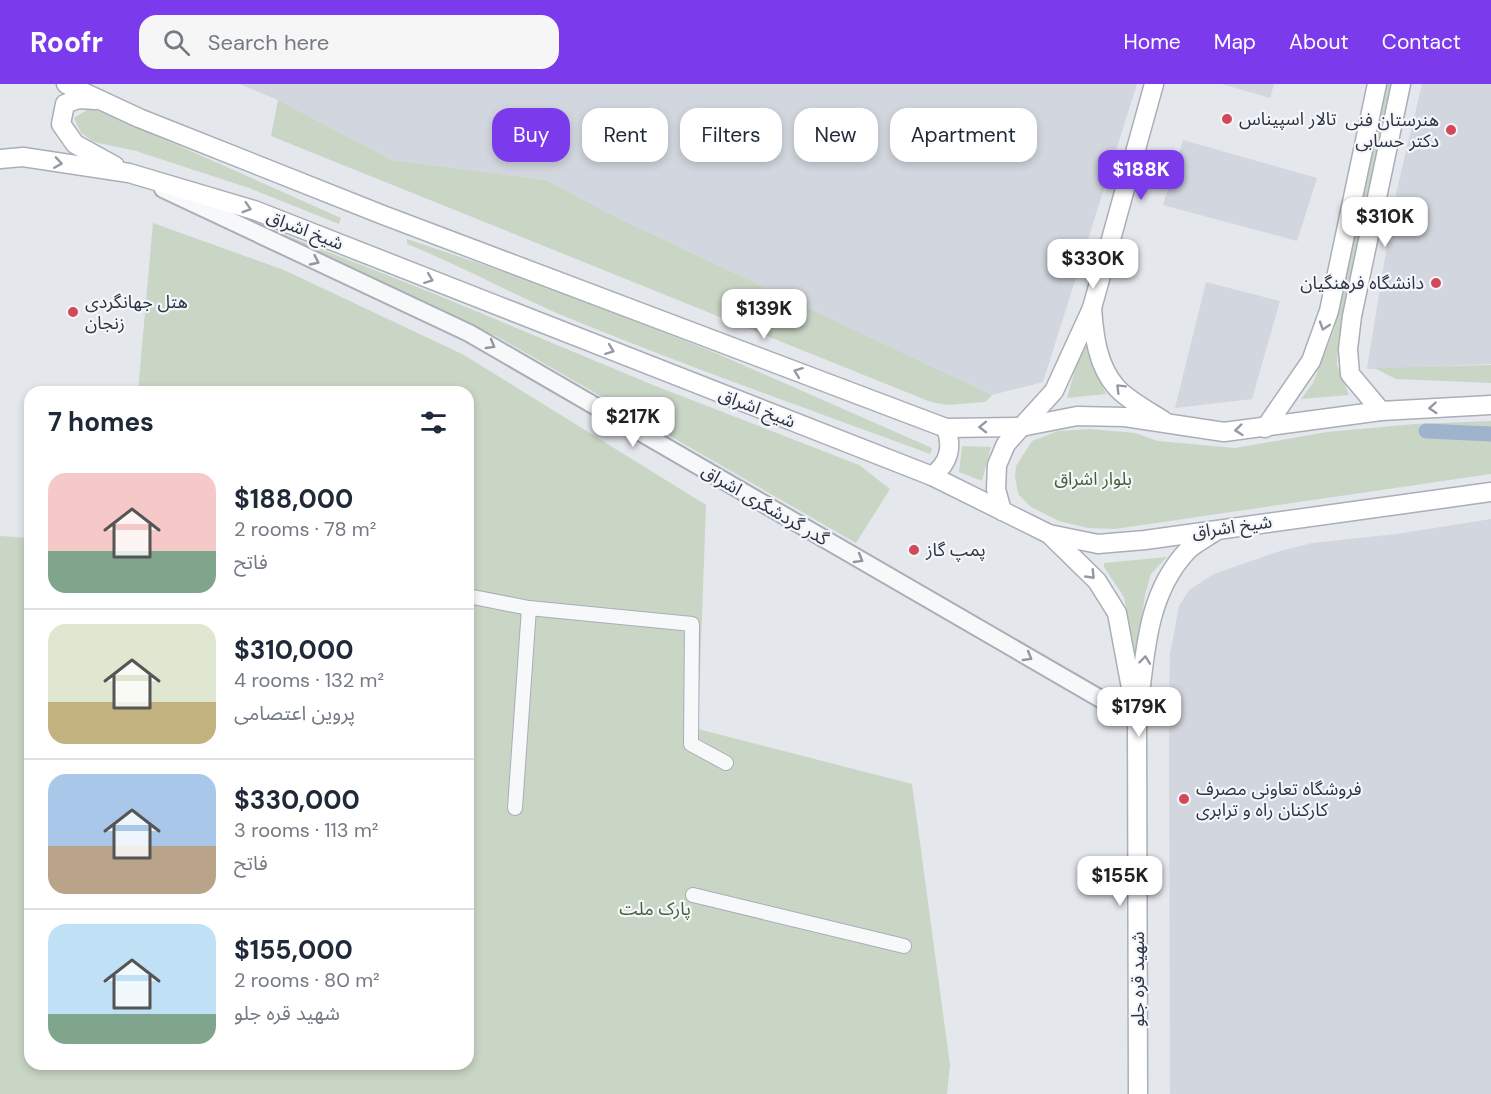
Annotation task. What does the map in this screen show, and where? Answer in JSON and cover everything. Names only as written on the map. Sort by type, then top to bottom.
[{"type":"main road","points":[[66,84],[382,215],[946,428],[1021,427],[1077,416],[1125,417],[1224,432],[1381,411],[1491,405]]},
{"type":"main road","points":[[1002,511],[996,489],[997,465],[1006,444],[1054,391],[1092,308],[1154,84]]},
{"type":"main road","points":[[1265,428],[1311,361],[1323,329],[1377,84]]},
{"type":"main road","points":[[1381,411],[1350,374],[1348,349],[1352,316],[1401,84]]},
{"type":"main road","points":[[100,100],[78,99],[65,104],[61,123],[75,144],[129,173]]},
{"type":"main road","name":"شیخ اشراق","points":[[0,159],[23,157],[129,173],[254,210],[932,476],[1049,534],[1098,544],[1145,540],[1491,492]]},
{"type":"main road","points":[[1092,308],[1094,337],[1102,364],[1117,388],[1167,423]]},
{"type":"main road","points":[[932,476],[947,460],[950,438],[946,428]]},
{"type":"main road","points":[[1137,720],[1151,614],[1165,578],[1189,549],[1220,528]]},
{"type":"main road","points":[[1049,534],[1097,581],[1117,613],[1137,720]]},
{"type":"main road","name":"شهید قره جلو","points":[[1137,720],[1138,1094]]},
{"type":"street","name":"گدر گردشگری اشراق","points":[[129,173],[469,333],[1137,720]]},
{"type":"street","points":[[474,597],[529,608],[692,624],[691,744],[726,763]]},
{"type":"street","points":[[515,808],[529,608]]},
{"type":"street","points":[[693,895],[904,946]]},
{"type":"shaded area","points":[[240,84],[1137,84],[1043,382],[992,395],[616,217],[546,180],[392,160],[278,100]]},
{"type":"shaded area","points":[[1222,84],[1274,84],[1270,98]]},
{"type":"shaded area","name":"دانشگاه فرهنگیان","points":[[1422,84],[1491,84],[1491,364],[1367,369],[1394,202]]},
{"type":"shaded area","points":[[1183,140],[1317,178],[1297,241],[1163,205]]},
{"type":"shaded area","points":[[1206,282],[1280,301],[1252,399],[1175,408]]},
{"type":"shaded area","points":[[1491,519],[1491,1094],[1170,1094],[1170,654],[1179,606],[1189,590],[1214,574],[1277,552],[1312,543],[1396,534]]},
{"type":"green space","points":[[1386,84],[1396,84],[1338,343],[1337,365],[1349,395],[1301,399],[1313,383],[1334,330]]},
{"type":"green space","points":[[278,100],[392,160],[546,180],[616,217],[992,395],[985,402],[947,405],[931,402],[271,136]]},
{"type":"green space","points":[[92,107],[341,218],[339,224],[249,188],[136,151],[94,142],[81,133],[74,118]]},
{"type":"green space","points":[[204,203],[430,292],[653,385],[859,465],[890,489],[856,543],[498,337]]},
{"type":"green space","name":"پارک ملت","points":[[153,223],[284,270],[464,355],[706,505],[698,729],[912,784],[950,1065],[947,1094],[0,1094],[0,536],[24,538],[24,1070],[474,1070],[474,386],[138,386]]},
{"type":"green space","points":[[407,239],[555,289],[718,354],[932,448],[930,454],[708,373],[576,321],[407,244]]},
{"type":"green space","points":[[1086,331],[1095,368],[1106,394],[1067,398]]},
{"type":"green space","points":[[1491,365],[1491,383],[1396,379],[1374,368]]},
{"type":"green space","name":"بلوار اشراق","points":[[1491,421],[1491,474],[1115,529],[1088,528],[1059,521],[1031,507],[1018,494],[1015,476],[1016,466],[1032,441],[1058,431],[1090,429],[1135,433],[1158,441],[1235,448],[1327,432],[1415,424]]},
{"type":"green space","points":[[962,446],[991,447],[982,481],[959,472]]},
{"type":"green space","points":[[1167,557],[1151,574],[1145,595],[1135,671],[1132,668],[1129,621],[1124,597],[1104,567],[1104,563]]},
{"type":"waterway","points":[[1426,431],[1491,434]]},
{"type":"place","name":"تالار اسپیناس","points":[[1227,119]]},
{"type":"place","name":"هنرستان فنی دکتر حسابی","points":[[1451,130]]},
{"type":"place","name":"دانشگاه فرهنگیان","points":[[1436,283]]},
{"type":"place","name":"هتل جهانگردی زنجان","points":[[73,312]]},
{"type":"place","name":"پمپ گاز","points":[[914,550]]},
{"type":"place","name":"فروشگاه تعاونی مصرف کارکنان راه و ترابری","points":[[1184,799]]}]
